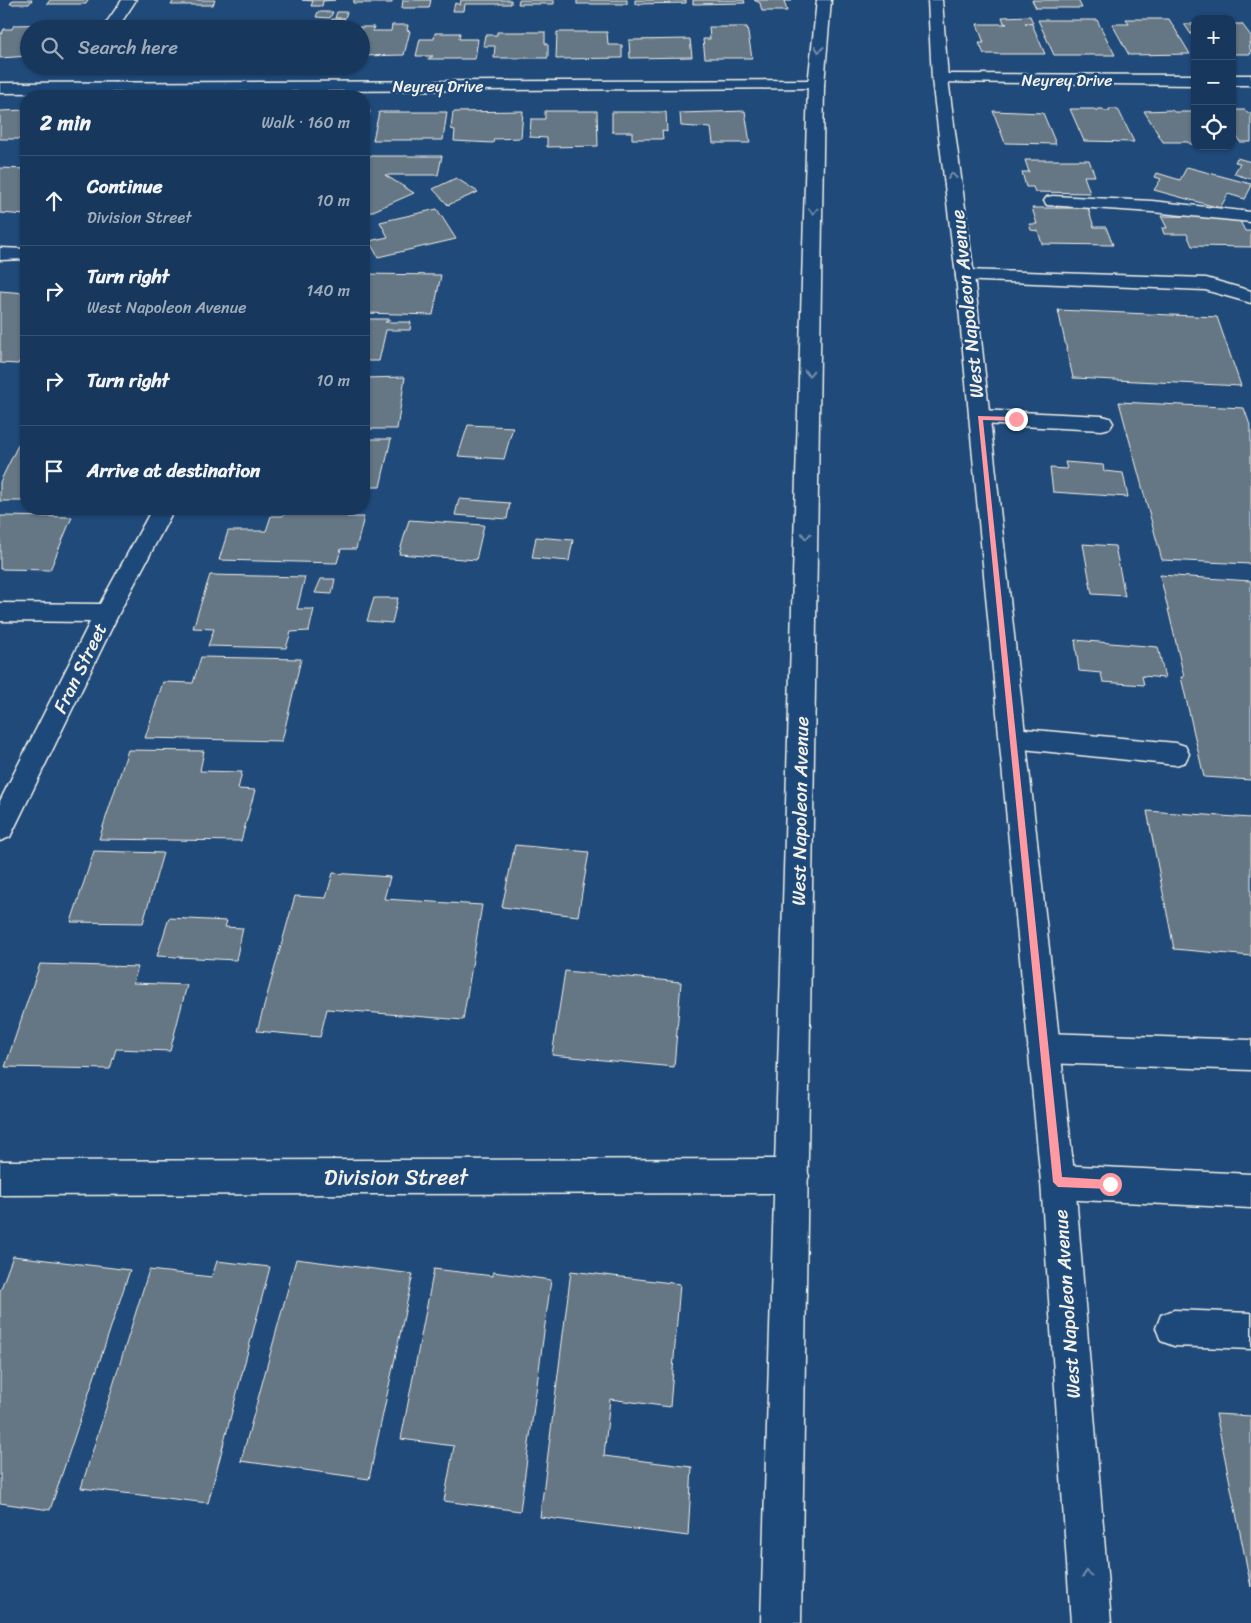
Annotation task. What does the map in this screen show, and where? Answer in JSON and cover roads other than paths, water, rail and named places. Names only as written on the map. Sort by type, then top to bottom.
[{"type":"main road","points":[[115,20],[129,0]]},
{"type":"main road","name":"West Napoleon Avenue","points":[[781,1623],[816,85],[824,0]]},
{"type":"main road","name":"West Napoleon Avenue","points":[[935,0],[940,80],[965,276],[1058,1182],[1091,1623]]},
{"type":"main road","points":[[68,88],[77,75]]},
{"type":"main road","name":"Neyrey Drive","points":[[940,80],[1191,80]]},
{"type":"main road","points":[[1236,80],[1251,80]]},
{"type":"main road","name":"Neyrey Drive","points":[[0,88],[816,85]]},
{"type":"main road","points":[[1053,201],[1114,202],[1251,217]]},
{"type":"main road","points":[[0,254],[20,254]]},
{"type":"main road","points":[[965,276],[1206,284],[1251,297]]},
{"type":"main road","points":[[980,417],[1102,424]]},
{"type":"main road","name":"Fran Street","points":[[0,828],[107,612],[160,515]]},
{"type":"main road","points":[[0,612],[107,612]]},
{"type":"main road","points":[[1012,738],[1176,754]]},
{"type":"main road","points":[[1044,1048],[1251,1055]]},
{"type":"main road","name":"Division Street","points":[[0,1178],[792,1176]]},
{"type":"main road","points":[[1058,1182],[1251,1191]]},
{"type":"main road","points":[[1174,1328],[1251,1331]]}]
